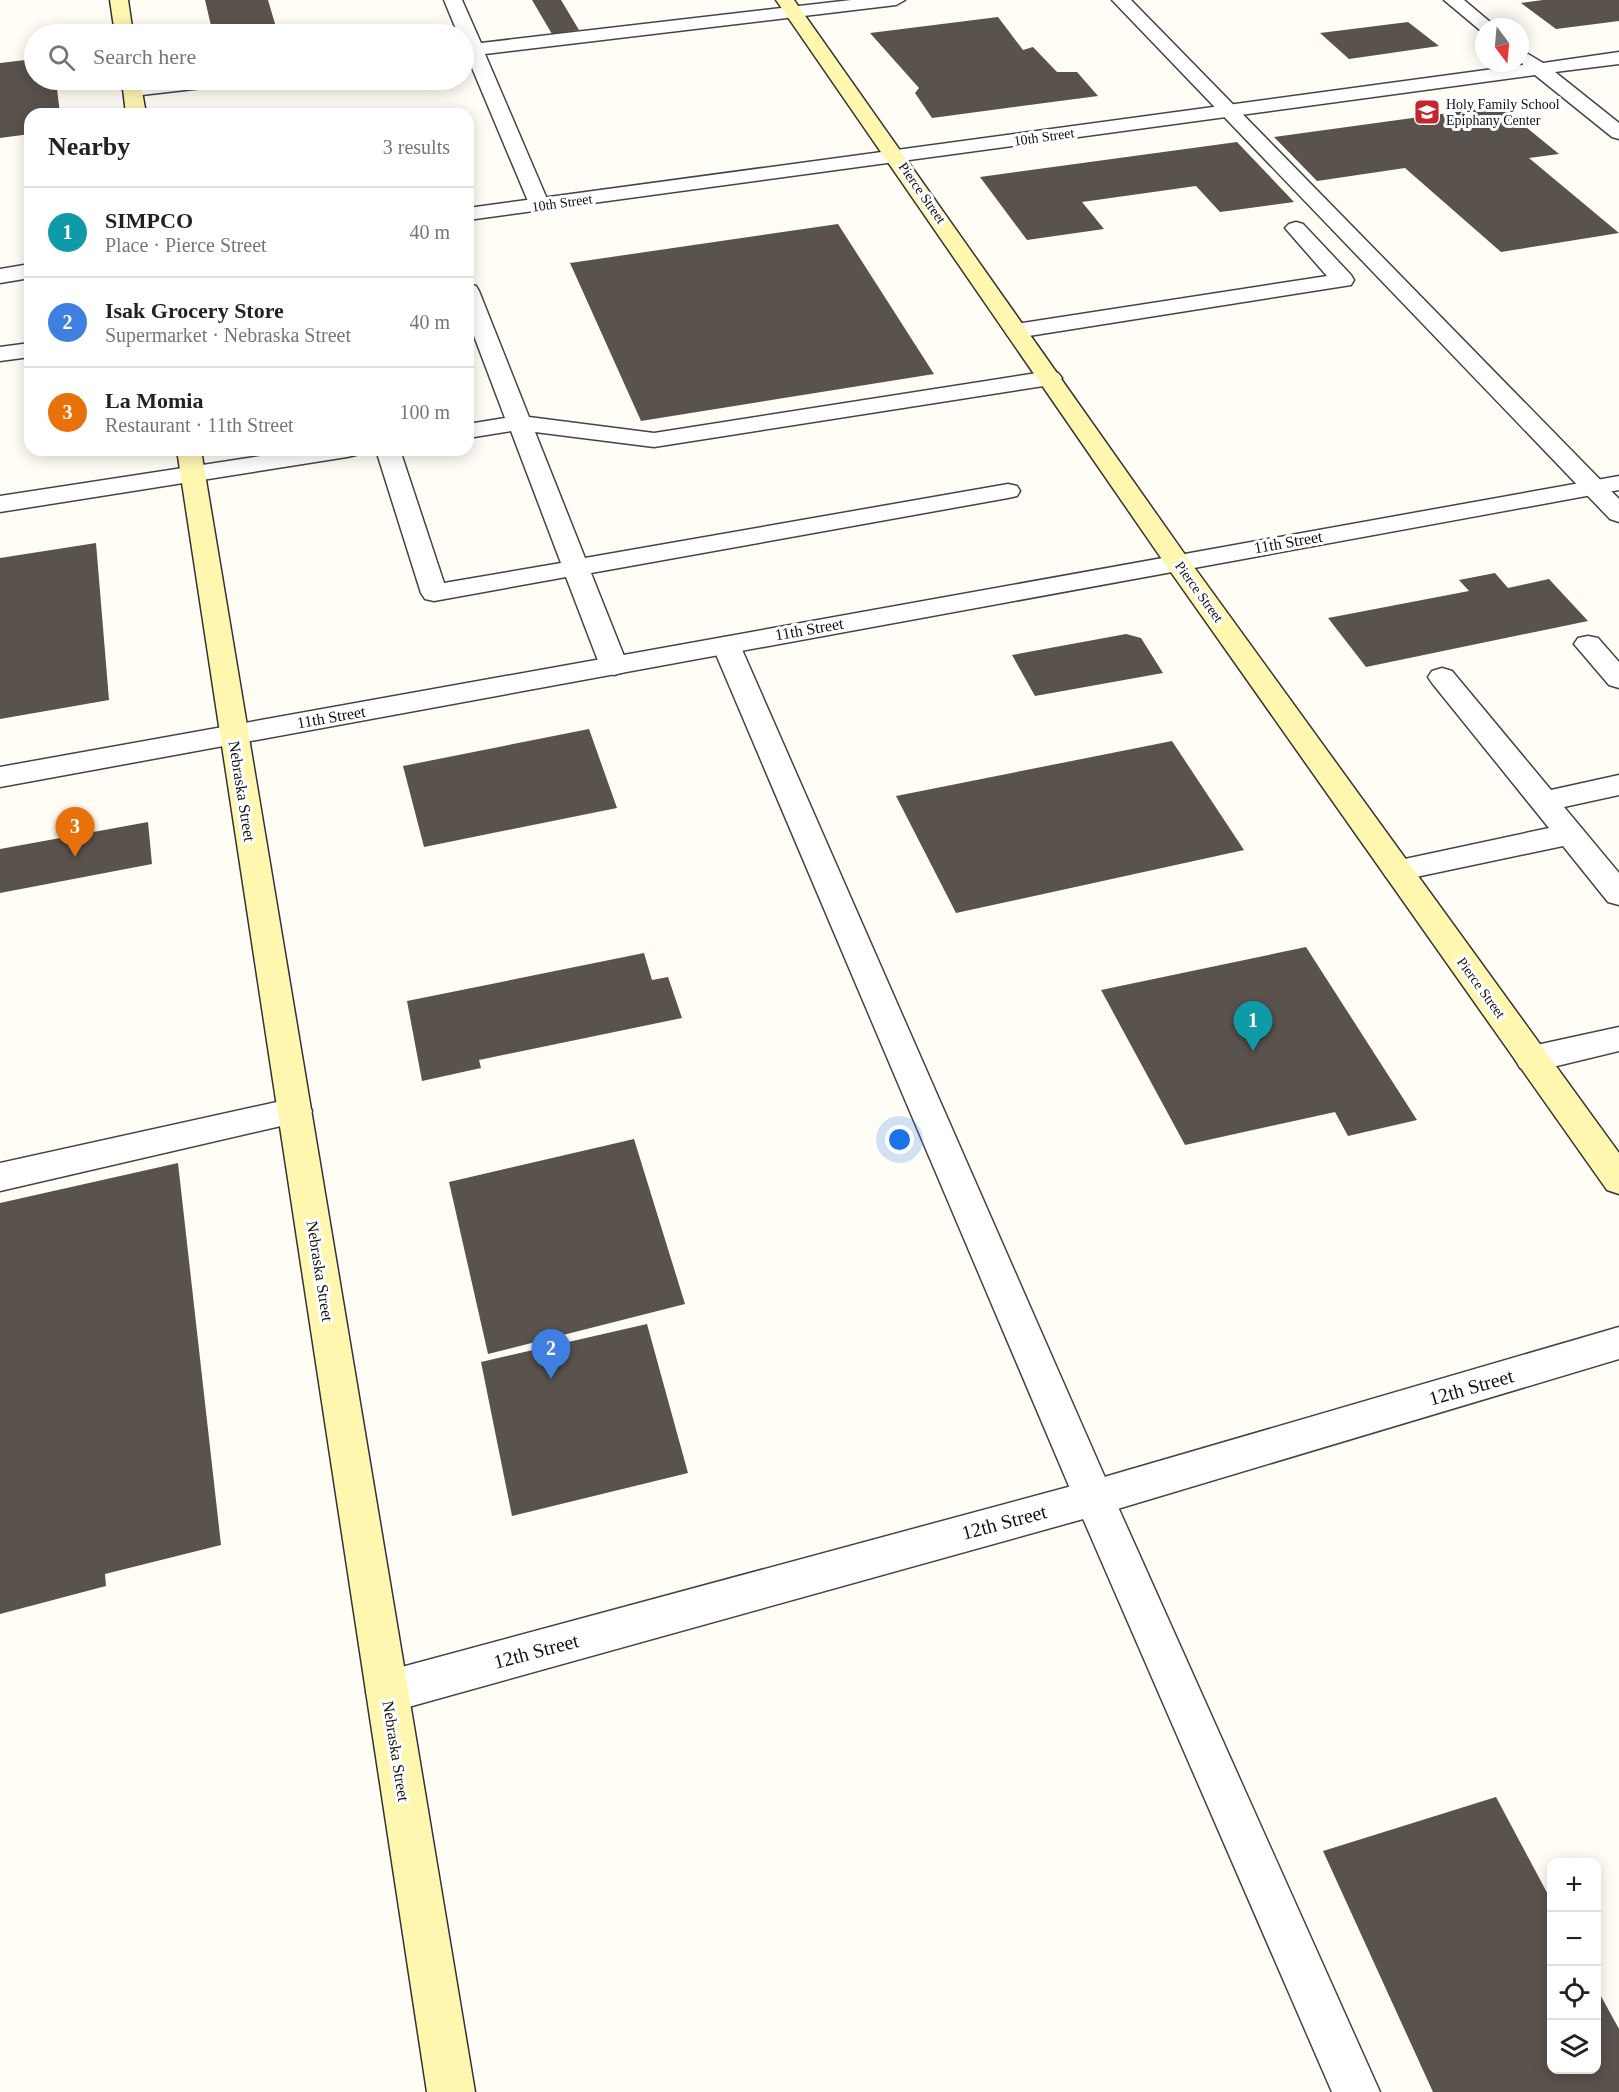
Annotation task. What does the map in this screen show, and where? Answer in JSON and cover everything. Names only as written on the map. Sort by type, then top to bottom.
[{"type":"main road","points":[[119,0],[123,24]]},
{"type":"main road","name":"Pierce Street","points":[[790,6],[1177,562],[1619,1180]]},
{"type":"main road","points":[[133,90],[135,108]]},
{"type":"main road","name":"Nebraska Street","points":[[191,462],[451,2092]]},
{"type":"street","points":[[453,0],[460,24]]},
{"type":"street","points":[[474,50],[790,6],[896,0]]},
{"type":"street","points":[[1120,0],[1619,514]]},
{"type":"street","points":[[1453,0],[1476,18]]},
{"type":"street","name":"10th Street","points":[[474,213],[1619,58]]},
{"type":"street","points":[[1529,61],[1619,133]]},
{"type":"street","points":[[474,64],[540,206]]},
{"type":"street","points":[[1016,330],[1342,280],[1296,228]]},
{"type":"street","points":[[0,276],[24,273]]},
{"type":"street","points":[[474,307],[614,666]]},
{"type":"street","points":[[0,354],[24,351]]},
{"type":"street","points":[[474,430],[519,423],[654,440],[1050,378]]},
{"type":"street","points":[[0,504],[191,462],[269,456]]},
{"type":"street","points":[[390,456],[434,593],[1008,491]]},
{"type":"street","name":"11th Street","points":[[0,777],[1619,483]]},
{"type":"street","points":[[1588,644],[1619,679]]},
{"type":"street","points":[[726,645],[1094,1498],[1356,2092]]},
{"type":"street","points":[[1442,677],[1619,894]]},
{"type":"street","points":[[1543,802],[1619,785]]},
{"type":"street","points":[[1397,870],[1569,834]]},
{"type":"street","points":[[1532,1059],[1619,1039]]},
{"type":"street","points":[[0,1177],[295,1111]]},
{"type":"street","name":"12th Street","points":[[387,1692],[1094,1498],[1619,1343]]},
{"type":"building","points":[[205,0],[268,0],[275,24],[211,24]]},
{"type":"building","points":[[532,0],[561,0],[579,30],[552,34]]},
{"type":"building","points":[[1543,0],[1619,0],[1619,21],[1556,29],[1521,3]]},
{"type":"building","points":[[998,17],[1023,50],[1033,47],[1057,72],[1077,72],[1098,96],[932,118],[915,93],[919,88],[870,33]]},
{"type":"building","points":[[1408,22],[1439,46],[1349,59],[1320,33]]},
{"type":"building","points":[[24,60],[24,90],[57,90],[59,108],[24,108],[24,135],[0,138],[0,63]]},
{"type":"building","points":[[1500,106],[1559,154],[1529,158],[1619,233],[1501,252],[1405,168],[1317,181],[1274,137]]},
{"type":"building","points":[[1237,142],[1294,202],[1220,212],[1196,186],[1082,202],[1104,229],[1027,240],[980,177]]},
{"type":"building","points":[[838,224],[934,374],[641,421],[570,263]]},
{"type":"building","points":[[96,543],[109,700],[0,719],[0,558]]},
{"type":"building","points":[[1495,573],[1508,588],[1549,579],[1588,621],[1366,667],[1328,618],[1469,591],[1459,580]]},
{"type":"building","points":[[1126,634],[1141,638],[1163,673],[1035,696],[1012,655]]},
{"type":"building","points":[[589,729],[617,808],[424,847],[403,766]]},
{"type":"building","points":[[1172,741],[1244,850],[956,913],[896,796]]},
{"type":"building","points":[[148,822],[152,864],[0,893],[0,849]]},
{"type":"building","points":[[1306,947],[1417,1120],[1348,1136],[1335,1112],[1185,1145],[1101,990]]},
{"type":"building","points":[[644,953],[652,980],[668,977],[682,1018],[479,1060],[481,1068],[422,1081],[407,1001]]},
{"type":"building","points":[[634,1139],[685,1304],[488,1354],[449,1182]]},
{"type":"building","points":[[178,1163],[221,1545],[105,1574],[106,1586],[0,1614],[0,1203]]},
{"type":"building","points":[[647,1324],[688,1473],[512,1516],[481,1362]]},
{"type":"building","points":[[1496,1797],[1547,1893],[1547,2074],[1601,2074],[1601,1996],[1619,2029],[1619,2092],[1433,2092],[1323,1851]]},
{"type":"place","name":"Holy Family School Epiphany Center","points":[[1427,112]]},
{"type":"place","name":"La Momia","points":[[75,857]]},
{"type":"place","name":"SIMPCO","points":[[1253,1051]]},
{"type":"place","name":"Isak Grocery Store","points":[[551,1379]]}]
